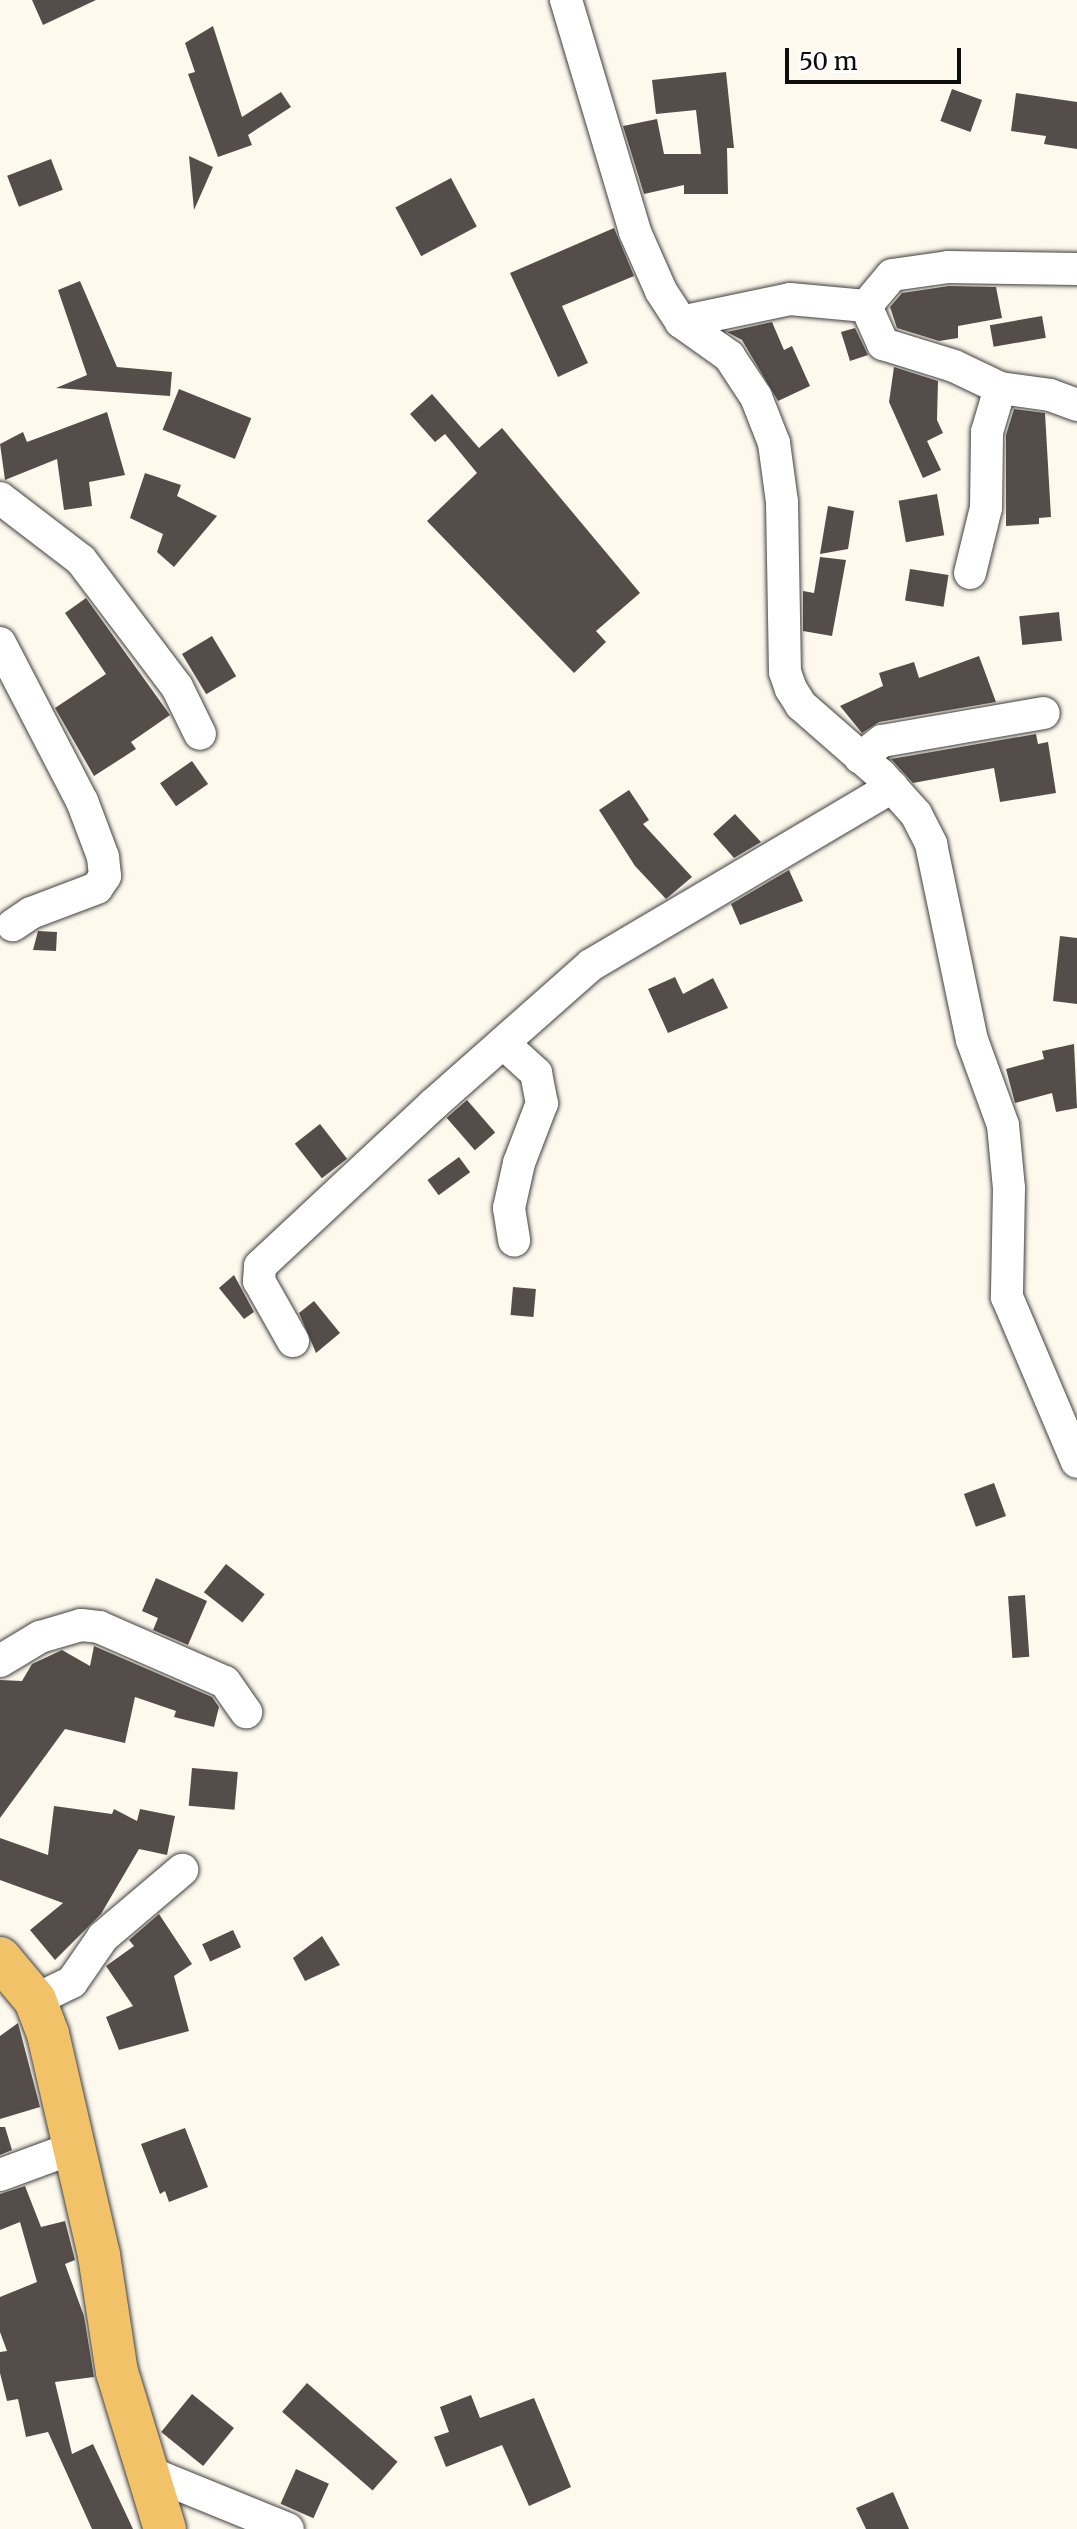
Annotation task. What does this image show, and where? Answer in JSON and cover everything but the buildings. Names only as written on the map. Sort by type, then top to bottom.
[{"type":"main road","points":[[0,1958],[35,2000],[56,2064],[99,2255],[117,2372],[165,2529]]},
{"type":"street","points":[[566,0],[635,232],[661,291],[681,322],[729,356],[756,397],[774,443],[782,502],[785,672],[801,705],[892,787],[916,814],[931,844],[972,1040],[1003,1125],[1009,1188],[1007,1297],[1077,1462]]},
{"type":"street","points":[[866,306],[892,275],[948,267],[1077,269]]},
{"type":"street","points":[[681,322],[790,299],[866,306]]},
{"type":"street","points":[[866,306],[883,344],[954,366],[1000,388],[1077,405]]},
{"type":"street","points":[[970,573],[986,508],[987,432],[1000,388]]},
{"type":"street","points":[[0,498],[81,560],[177,687],[200,734]]},
{"type":"street","points":[[0,643],[82,801],[103,857],[105,876],[97,888],[31,913],[13,925]]},
{"type":"street","points":[[860,758],[882,741],[1044,713]]},
{"type":"street","points":[[293,1341],[259,1281],[260,1266],[591,965],[892,787]]},
{"type":"street","points":[[503,1043],[536,1073],[542,1103],[519,1163],[509,1208],[514,1241]]},
{"type":"street","points":[[0,1661],[40,1637],[81,1625],[99,1627],[225,1682],[246,1712]]},
{"type":"street","points":[[35,2000],[72,1982],[103,1937],[182,1870]]},
{"type":"street","points":[[0,2175],[73,2148]]},
{"type":"street","points":[[148,2472],[288,2529]]}]
